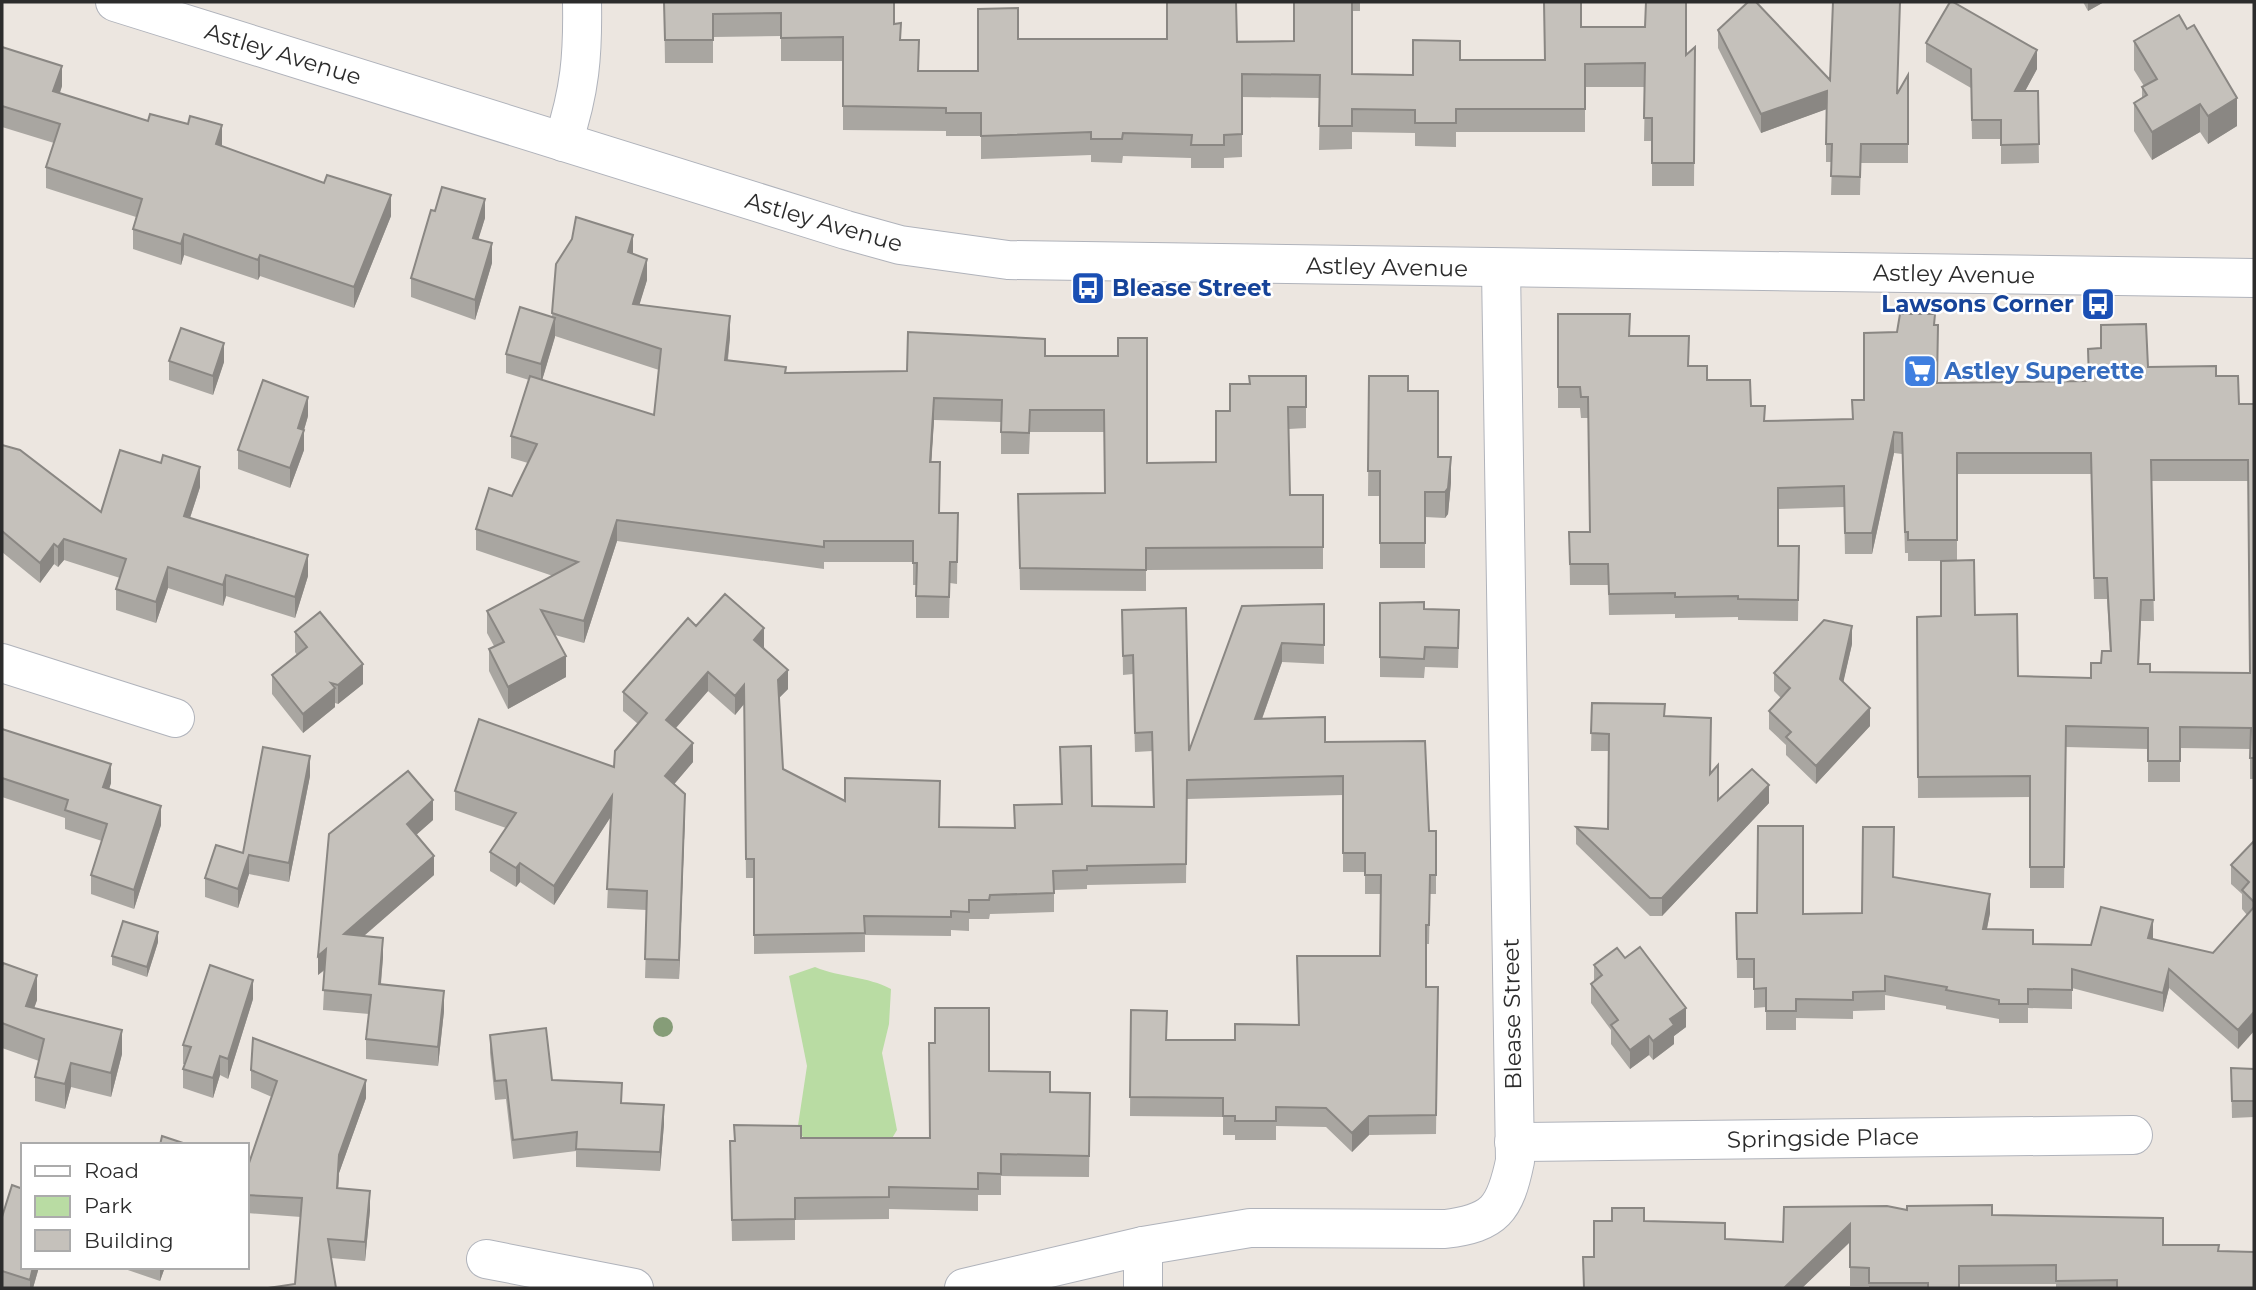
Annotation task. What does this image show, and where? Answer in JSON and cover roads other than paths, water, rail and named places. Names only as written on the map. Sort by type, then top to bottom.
[{"type":"street","name":"Astley Avenue","points":[[115,2],[860,234],[900,245],[958,254],[1008,260],[1501,269],[2248,274]]},
{"type":"street","points":[[563,142],[579,87],[583,57],[582,2]]},
{"type":"street","name":"Blease Street","points":[[964,1288],[1143,1246],[1250,1228],[1446,1229],[1481,1223],[1506,1200],[1515,1161],[1501,269]]},
{"type":"street","points":[[2,663],[175,718]]},
{"type":"street","name":"Springside Place","points":[[1514,1142],[2133,1135]]},
{"type":"street","points":[[1143,1246],[1143,1288]]},
{"type":"street","points":[[486,1259],[634,1288]]},
{"type":"place","name":"Blease Street","points":[[1088,288]]},
{"type":"place","name":"Lawsons Corner","points":[[2098,304]]},
{"type":"place","name":"Astley Superette","points":[[1920,371]]}]
